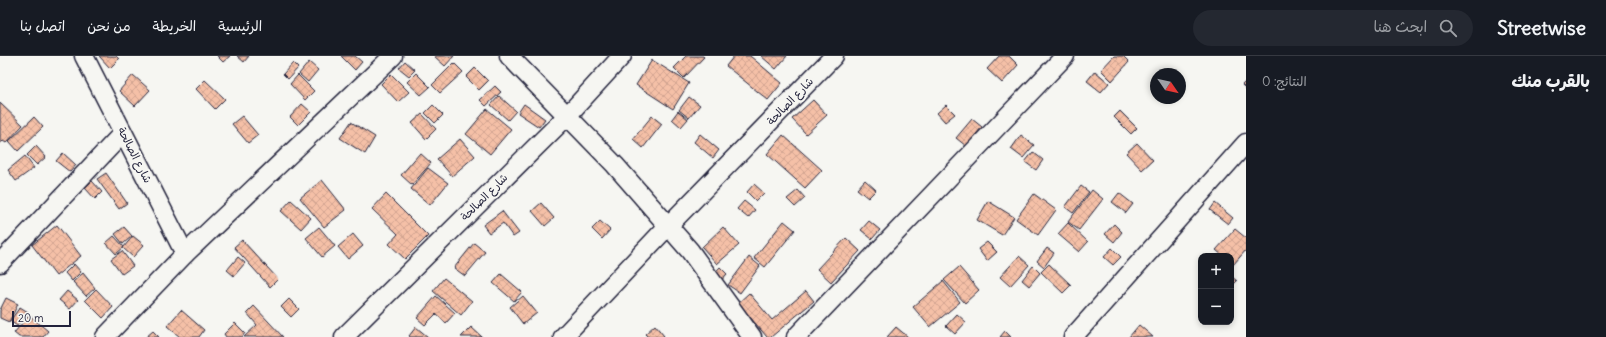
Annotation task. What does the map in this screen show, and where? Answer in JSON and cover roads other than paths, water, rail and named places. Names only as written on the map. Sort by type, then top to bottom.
[{"type":"street","name":"شارع الصالحة","points":[[84,56],[185,254]]},
{"type":"street","points":[[105,337],[185,254],[393,56]]},
{"type":"street","points":[[509,56],[615,165],[690,251],[752,337]]},
{"type":"street","name":"شارع الصالحة","points":[[344,337],[567,116],[622,56]]},
{"type":"street","name":"شارع الصالحة","points":[[563,337],[668,226],[834,56]]},
{"type":"street","points":[[796,337],[1065,56]]},
{"type":"street","points":[[0,263],[123,133]]},
{"type":"street","points":[[1073,337],[1127,279],[1246,143]]}]
